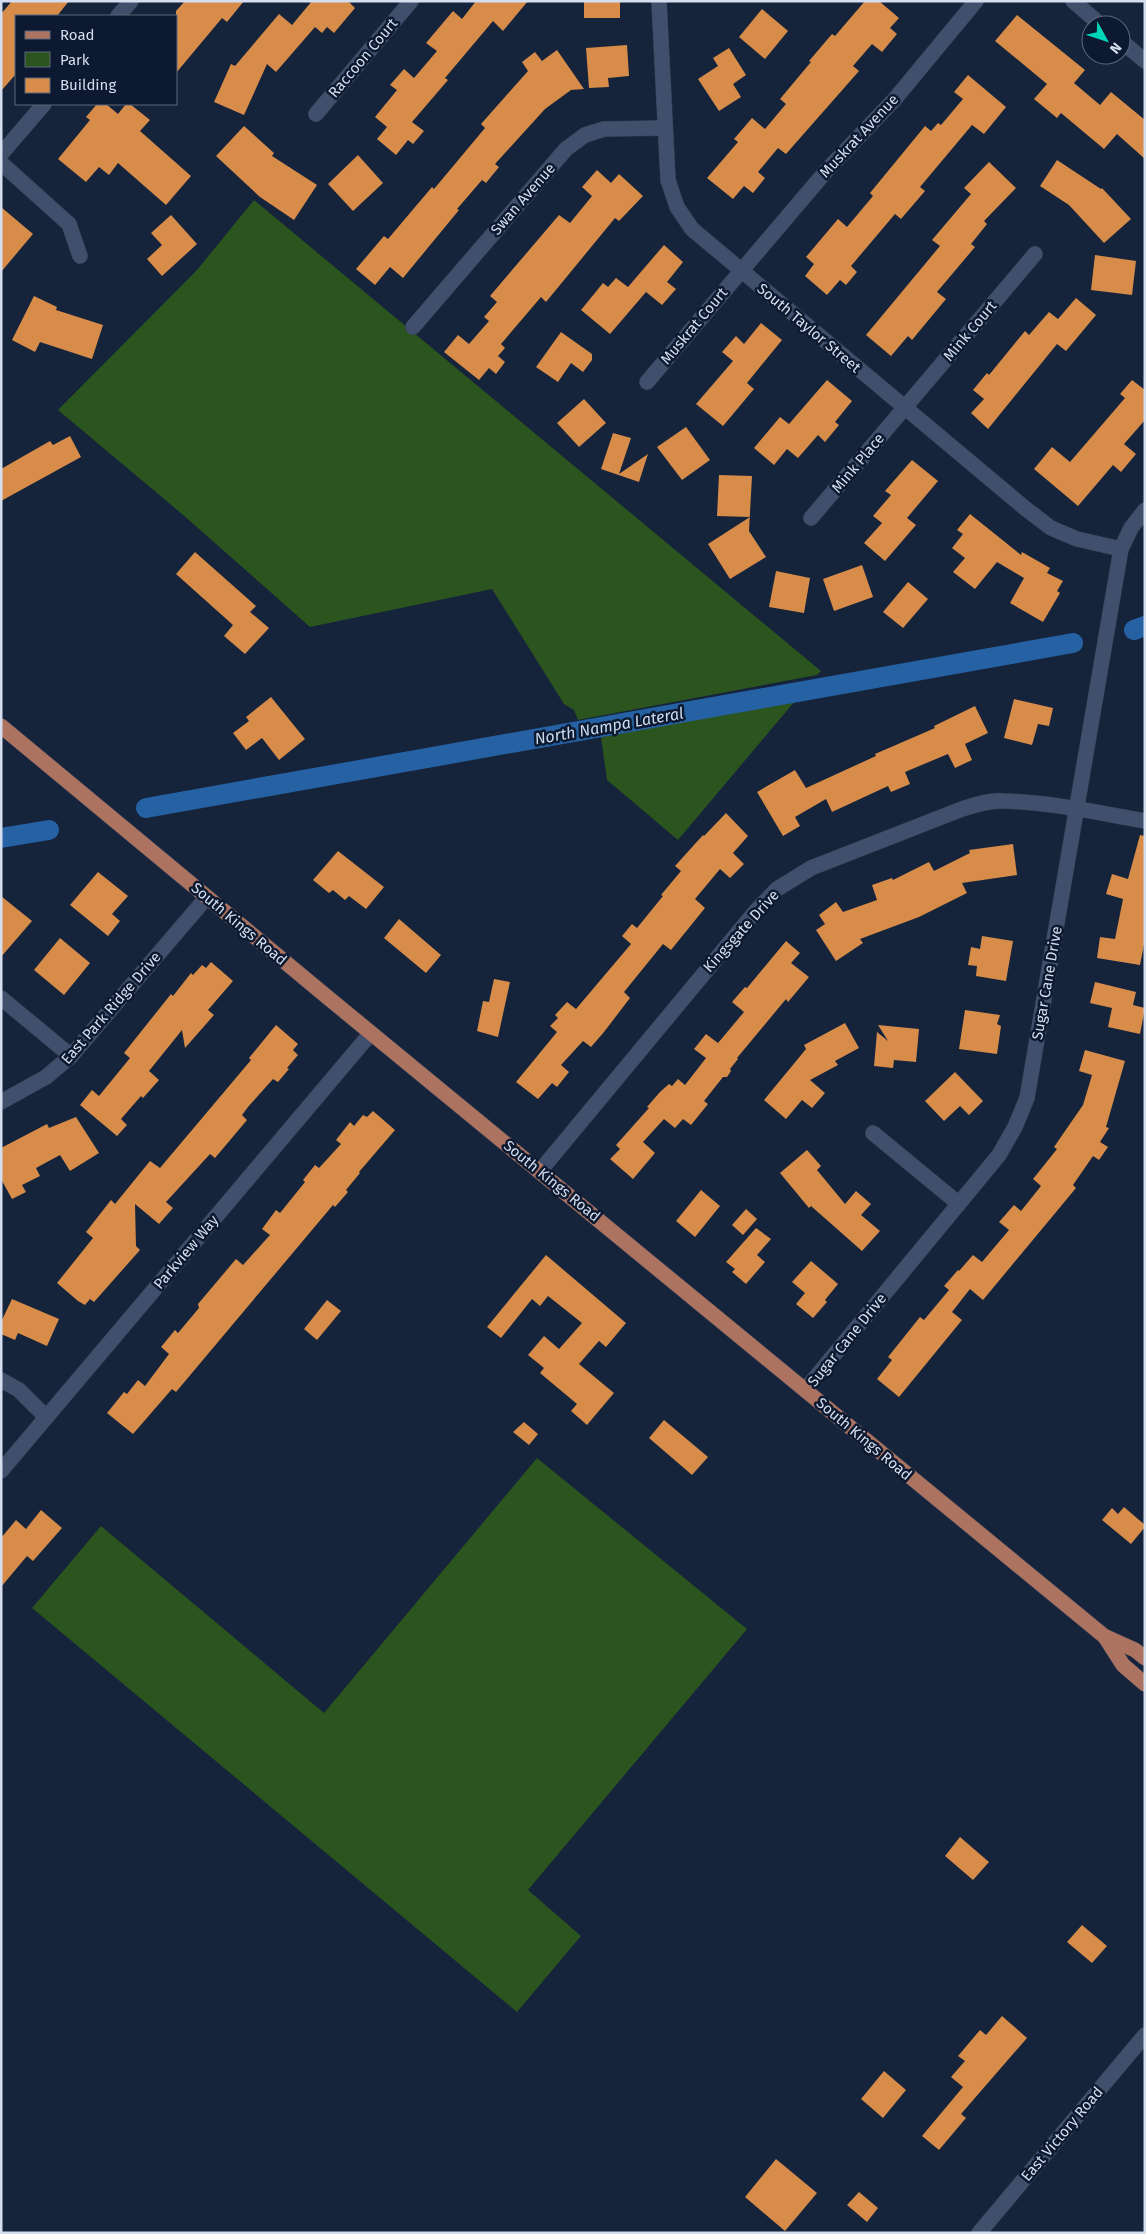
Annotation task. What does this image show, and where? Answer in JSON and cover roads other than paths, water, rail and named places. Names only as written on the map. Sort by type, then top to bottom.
[{"type":"main road","name":"South Kings Road","points":[[1,726],[1104,1636],[1135,1650],[1145,1658]]},
{"type":"main road","name":"South Kings Road","points":[[1104,1636],[1123,1665],[1145,1684]]},
{"type":"street","points":[[119,15],[131,1]]},
{"type":"street","name":"Raccoon Court","points":[[316,114],[411,1]]},
{"type":"street","name":"Muskrat Avenue","points":[[740,270],[827,170],[894,100],[976,1]]},
{"type":"street","points":[[1073,1],[1089,15]]},
{"type":"street","name":"South Taylor Street","points":[[663,2],[664,128],[668,180],[677,206],[692,229],[1051,528],[1077,539],[1121,549]]},
{"type":"street","points":[[1131,49],[1145,61]]},
{"type":"street","points":[[1,154],[43,105]]},
{"type":"street","name":"Swan Avenue","points":[[413,328],[566,149],[585,135],[604,129],[664,128]]},
{"type":"street","points":[[1,163],[69,224],[80,256]]},
{"type":"street","name":"Mink Court","points":[[905,408],[1035,254]]},
{"type":"street","name":"Muskrat Court","points":[[647,382],[740,270]]},
{"type":"street","name":"Mink Place","points":[[811,518],[905,408]]},
{"type":"street","name":"Sugar Cane Drive","points":[[805,1390],[999,1155],[1015,1127],[1027,1098],[1121,549],[1131,528],[1145,510]]},
{"type":"street","name":"Kingsgate Drive","points":[[540,1171],[734,937],[778,889],[811,868],[962,809],[1002,800],[1145,821]]},
{"type":"street","name":"East Park Ridge Drive","points":[[1,1102],[46,1077],[71,1056],[207,897]]},
{"type":"street","points":[[1,998],[71,1056]]},
{"type":"street","name":"Parkview Way","points":[[1,1471],[371,1033]]},
{"type":"street","points":[[873,1133],[959,1204]]},
{"type":"street","points":[[1,1380],[19,1390],[46,1417]]},
{"type":"street","name":"East Victory Road","points":[[979,2233],[1145,2034]]},
{"type":"waterway","name":"North Nampa Lateral","points":[[1134,630],[1145,626]]},
{"type":"waterway","name":"North Nampa Lateral","points":[[146,808],[1073,643]]},
{"type":"waterway","name":"North Nampa Lateral","points":[[1,838],[49,830]]}]
